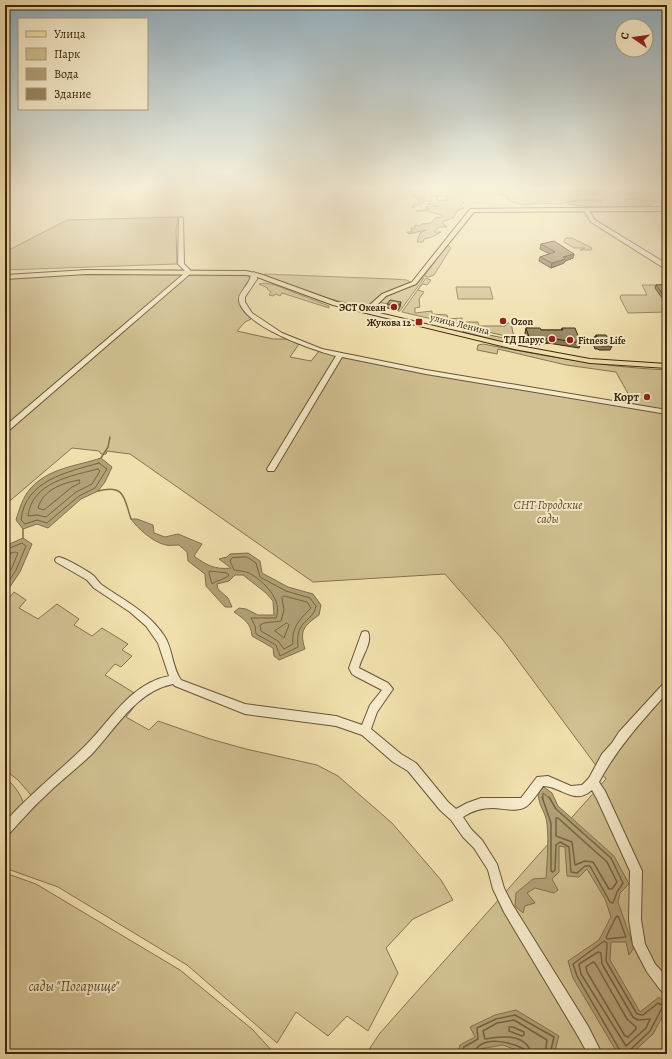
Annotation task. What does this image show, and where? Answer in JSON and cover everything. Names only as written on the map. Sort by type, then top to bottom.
[{"type":"main road","points":[[366,312],[384,295],[414,283],[450,236]]},
{"type":"main road","name":"улица Ленина","points":[[5,277],[87,272],[238,272],[254,274],[327,301],[366,312],[514,347],[557,356],[613,363],[667,366]]},
{"type":"street","points":[[5,430],[189,272],[181,264],[181,236]]},
{"type":"street","points":[[619,236],[667,268]]},
{"type":"street","points":[[254,274],[254,279],[242,297],[242,302],[250,314],[273,330],[296,342],[340,355],[451,376],[667,412]]},
{"type":"street","points":[[271,469],[340,355]]},
{"type":"street","points":[[60,560],[90,578],[96,586],[146,620],[160,638],[167,651],[171,675],[178,683],[245,709],[336,721],[365,731],[397,758],[412,767],[478,844],[493,868],[499,889],[508,908],[583,1031],[595,1054]]},
{"type":"street","points":[[365,731],[370,715],[388,689],[380,683],[354,671],[366,635]]},
{"type":"street","points":[[5,830],[32,801],[90,748],[111,722],[129,704],[147,689],[159,682],[175,679]]},
{"type":"street","points":[[455,816],[468,806],[475,804],[494,803],[516,805],[524,802],[542,781],[548,781],[571,791],[584,790],[593,782],[606,758],[616,747],[623,735],[667,686]]},
{"type":"street","points":[[593,782],[601,795],[636,871],[635,920],[639,944],[651,968],[667,987]]},
{"type":"green space","points":[[35,236],[176,236],[177,264],[5,270],[5,252]]},
{"type":"green space","points":[[419,236],[433,236],[424,239],[423,242],[417,242]]},
{"type":"green space","points":[[566,238],[572,238],[592,248],[591,250],[580,250],[585,248],[574,248],[564,242]]},
{"type":"green space","points":[[449,246],[451,248],[434,275],[429,277],[424,276],[445,247]]},
{"type":"green space","name":"СНТ Городские сады","points":[[68,274],[246,274],[250,278],[241,294],[240,304],[245,314],[251,319],[245,322],[237,331],[273,339],[286,339],[299,344],[290,357],[311,361],[320,350],[340,355],[635,406],[616,372],[566,365],[498,349],[497,354],[477,350],[478,345],[483,344],[597,364],[667,370],[667,1054],[366,1054],[380,1033],[606,779],[503,640],[445,574],[313,582],[130,454],[107,451],[106,454],[101,454],[99,451],[72,448],[5,505],[5,279]]},
{"type":"green space","points":[[262,275],[392,279],[407,280],[411,283],[380,295],[367,307],[361,307],[320,296]]},
{"type":"green space","points":[[424,278],[400,311],[398,311],[401,306],[377,302],[417,282]]},
{"type":"green space","points":[[426,278],[431,280],[427,285],[422,284],[418,290],[424,292],[419,299],[420,307],[415,308],[415,313],[432,311],[432,314],[447,315],[448,319],[462,318],[463,322],[478,322],[479,326],[505,326],[507,323],[511,323],[514,338],[402,312]]},
{"type":"green space","points":[[265,283],[275,285],[329,306],[329,308],[282,293],[280,296],[276,294],[273,296],[269,295],[271,292],[267,289],[268,288],[259,284]]},
{"type":"green space","points":[[642,285],[667,285],[667,312],[628,313],[620,298],[621,295],[647,295]]},
{"type":"green space","points":[[456,287],[490,287],[493,299],[458,299]]},
{"type":"green space","points":[[464,330],[514,340],[513,342],[507,343],[463,332]]},
{"type":"green space","points":[[14,592],[26,600],[19,608],[38,619],[57,604],[79,619],[74,625],[92,636],[102,628],[128,644],[122,650],[132,656],[121,667],[115,664],[105,675],[136,694],[134,707],[126,717],[149,730],[158,721],[210,739],[246,749],[317,765],[338,776],[392,823],[441,880],[453,900],[413,919],[386,948],[398,973],[368,1031],[347,1016],[328,1036],[296,1012],[277,1043],[187,965],[58,887],[5,868],[5,837],[37,802],[18,780],[5,770],[5,603]]},
{"type":"green space","points":[[5,778],[17,790],[24,805],[5,826]]},
{"type":"green space","name":"сады \"Погарище\"","points":[[5,873],[36,884],[180,970],[252,1029],[275,1054],[5,1054]]},
{"type":"water","points":[[101,458],[112,467],[105,482],[98,491],[81,499],[48,528],[37,524],[23,529],[16,520],[25,496],[37,482],[54,472]]},
{"type":"water","points":[[131,519],[137,519],[153,525],[154,533],[165,537],[178,534],[202,544],[194,556],[215,567],[231,568],[219,559],[227,557],[230,554],[248,553],[260,561],[262,573],[288,587],[313,594],[321,605],[319,615],[304,629],[303,643],[305,649],[279,660],[274,656],[273,648],[252,636],[249,625],[244,619],[234,612],[239,608],[246,609],[258,615],[274,615],[273,601],[266,593],[243,575],[235,575],[229,581],[217,584],[218,589],[228,598],[232,607],[225,607],[206,586],[205,574],[188,561],[187,552],[179,545],[161,544],[137,527]]},
{"type":"water","points":[[23,538],[32,544],[20,572],[5,594],[5,546]]},
{"type":"water","points":[[544,787],[552,793],[558,806],[614,856],[629,884],[620,893],[618,902],[634,948],[629,955],[626,942],[611,942],[610,960],[640,1012],[659,997],[667,1004],[667,1008],[653,1034],[631,1054],[618,1054],[573,978],[568,961],[599,940],[611,917],[605,899],[587,869],[579,877],[567,876],[565,847],[559,846],[559,872],[552,879],[558,890],[554,893],[535,888],[527,893],[535,903],[525,906],[523,913],[515,906],[516,893],[533,879],[546,878],[548,844],[547,824],[538,796],[538,791]]},
{"type":"water","points":[[516,1010],[559,1036],[554,1054],[527,1054],[503,1045],[480,1049],[476,1054],[457,1054],[460,1045],[475,1037],[470,1027],[495,1015]]},
{"type":"building","points":[[554,241],[574,254],[563,257],[565,259],[552,263],[540,257],[555,252],[541,244]]},
{"type":"building","points":[[656,285],[667,285],[667,300]]},
{"type":"building","points":[[390,300],[401,302],[399,305],[387,304]]},
{"type":"building","points":[[526,328],[563,330],[562,328],[575,328],[581,343],[549,338],[538,341],[530,340]]},
{"type":"building","points":[[596,335],[606,335],[612,346],[601,346],[600,344],[597,344],[594,337],[597,337]]},
{"type":"waterway","points":[[101,458],[108,447],[110,437]]},
{"type":"waterway","points":[[98,491],[107,489],[119,492],[125,500],[131,519]]},
{"type":"waterway","points":[[23,529],[23,538]]},
{"type":"place","name":"ЭСТ Океан","points":[[394,307]]},
{"type":"place","name":"Ozon","points":[[503,321]]},
{"type":"place","name":"Жукова 12","points":[[419,322]]},
{"type":"place","name":"ТД Парус","points":[[552,339]]},
{"type":"place","name":"Fitness Life","points":[[570,340]]},
{"type":"place","name":"Корт","points":[[647,397]]}]
